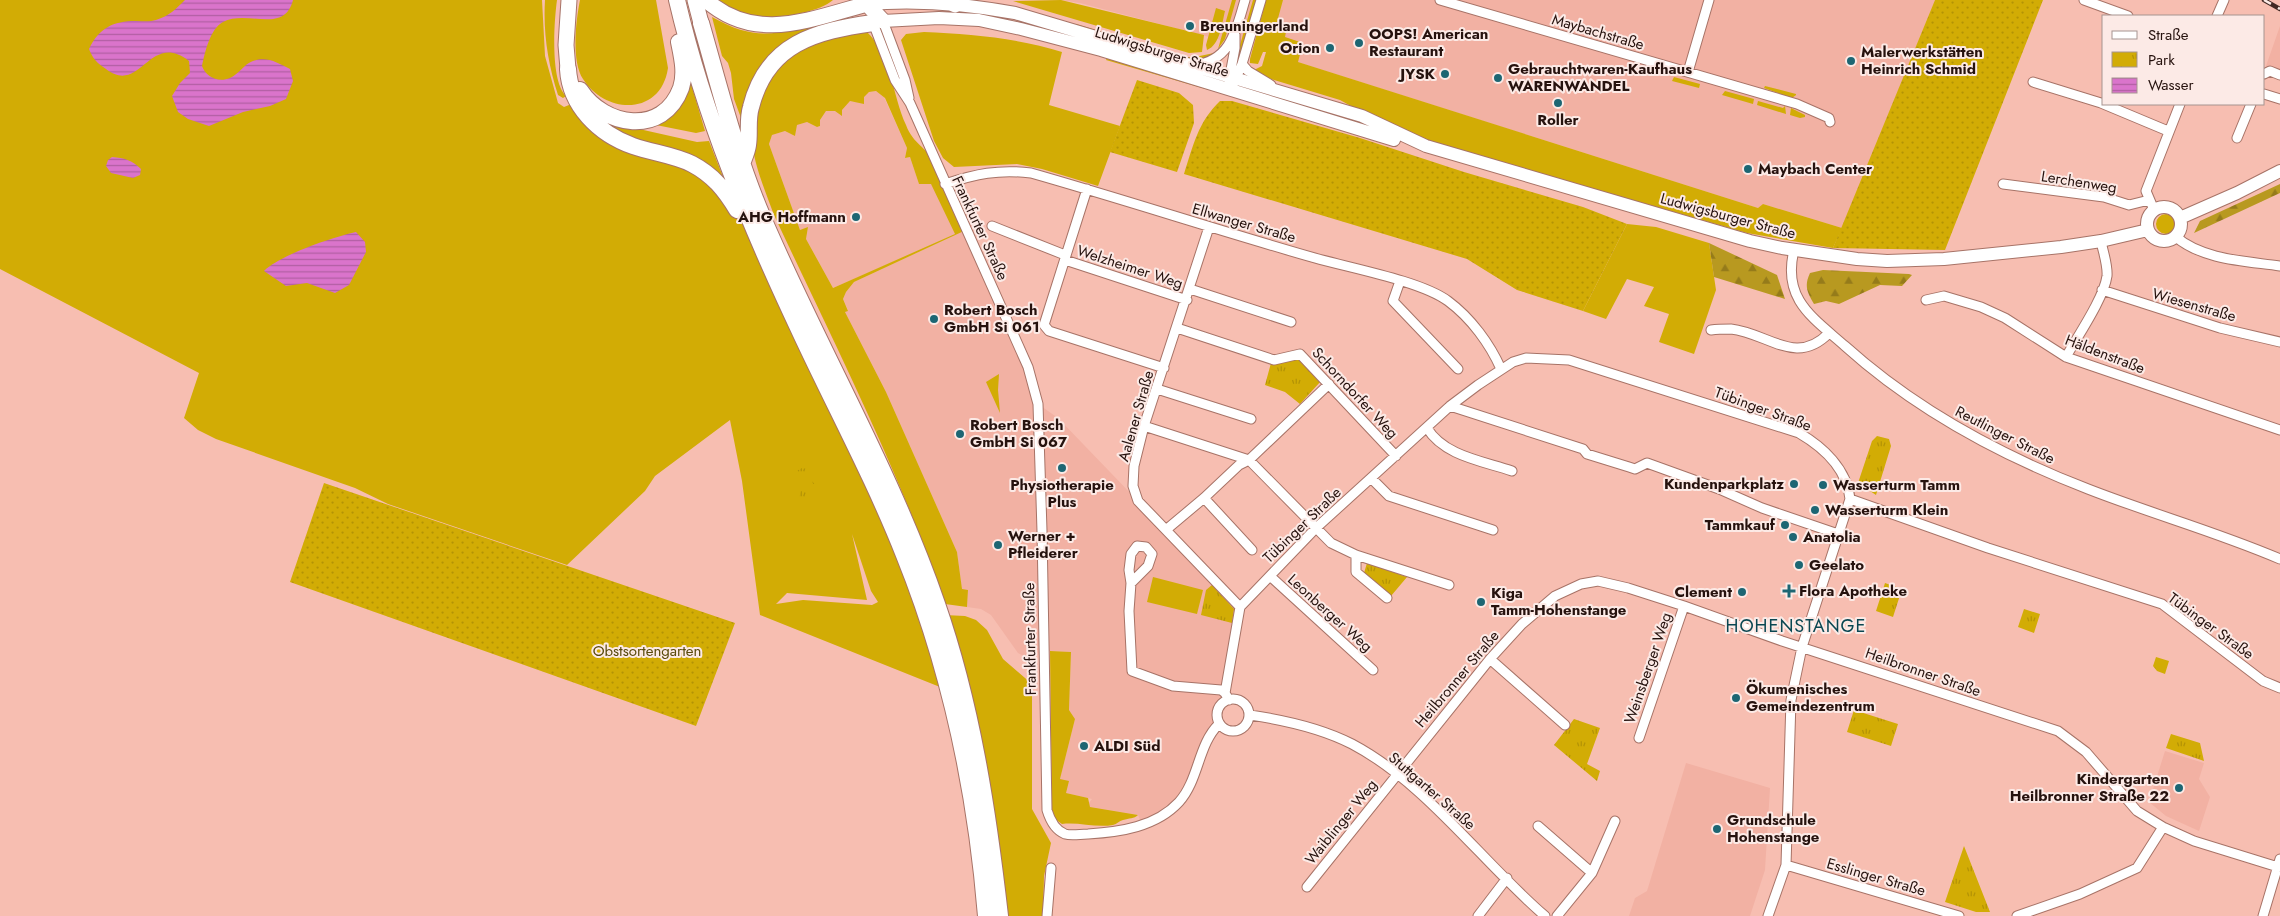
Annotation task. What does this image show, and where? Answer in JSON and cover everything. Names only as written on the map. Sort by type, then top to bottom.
[{"type":"highway","points":[[568,69],[589,103],[612,117],[636,122],[658,116],[668,109],[681,87],[683,62],[677,33],[678,5]]},
{"type":"highway","points":[[678,5],[722,148],[750,223],[882,504],[904,555],[934,638],[968,780],[986,916]]},
{"type":"highway","points":[[742,164],[748,146],[748,122],[754,96],[766,73],[774,63],[786,51],[813,35],[838,28],[878,22]]},
{"type":"highway","points":[[701,23],[725,112],[742,164],[786,270],[893,495],[938,605],[960,681],[974,740],[984,792],[1000,916]]},
{"type":"highway","points":[[568,69],[568,82],[573,94],[584,113],[602,130],[624,143],[676,158],[705,172],[725,189],[738,212],[750,223]]},
{"type":"main road","points":[[568,69],[566,45],[569,0]]},
{"type":"main road","points":[[694,0],[701,23]]},
{"type":"main road","points":[[706,0],[733,19],[762,26],[794,22],[841,6],[866,2],[878,22]]},
{"type":"main road","name":"Ludwigsburger Straße","points":[[866,2],[951,2],[1015,13],[1362,116],[1426,146]]},
{"type":"main road","name":"Ludwigsburger Straße","points":[[878,22],[939,18],[979,20],[1001,24],[1087,46],[1392,139],[1426,146],[1750,242],[1794,250],[1887,261],[1944,259],[2008,254],[2101,241],[2148,230]]},
{"type":"main road","points":[[2180,218],[2237,193],[2280,171]]},
{"type":"main road","points":[[2152,205],[2159,208],[2169,208],[2180,218],[2180,232],[2176,237],[2162,242],[2153,238],[2148,230],[2148,219],[2152,205]]},
{"type":"street","points":[[1229,89],[1233,77],[1235,34],[1245,0]]},
{"type":"street","points":[[1233,77],[1242,64],[1261,0]]},
{"type":"street","name":"Maybachstraße","points":[[1440,0],[1797,104],[1830,118],[1830,122]]},
{"type":"street","points":[[1688,72],[1709,0]]},
{"type":"street","points":[[2084,0],[2125,15]]},
{"type":"street","points":[[2217,15],[2224,0]]},
{"type":"street","name":"Frankfurter Straße","points":[[878,22],[895,80],[910,103],[1028,367],[1038,404],[1046,810],[1054,825],[1065,834],[1115,831],[1150,822],[1163,816],[1187,792],[1206,744],[1219,724]]},
{"type":"street","points":[[1194,65],[1214,60],[1221,55],[1235,34]]},
{"type":"street","points":[[1242,64],[1248,71],[1287,93]]},
{"type":"street","points":[[2265,74],[2270,71],[2280,75]]},
{"type":"street","points":[[2033,82],[2102,102]]},
{"type":"street","points":[[2265,94],[2280,99]]},
{"type":"street","points":[[2108,105],[2168,131]]},
{"type":"street","points":[[2152,205],[2146,192],[2180,105]]},
{"type":"street","points":[[2237,138],[2252,105]]},
{"type":"street","name":"Ellwanger Straße","points":[[945,184],[982,173],[1007,170],[1031,173],[1209,227],[1400,281],[1428,291],[1448,301],[1464,316],[1493,350],[1501,369]]},
{"type":"street","name":"Lerchenweg","points":[[2003,184],[2104,197],[2129,205],[2152,205]]},
{"type":"street","points":[[1086,189],[1044,325],[1049,331],[1164,368]]},
{"type":"street","name":"Welzheimer Weg","points":[[992,226],[1065,257],[1187,300]]},
{"type":"street","name":"Aalener Straße","points":[[1209,227],[1158,389],[1144,426],[1134,466],[1133,486],[1138,501],[1240,607]]},
{"type":"street","points":[[2176,237],[2184,244],[2215,256],[2280,266]]},
{"type":"street","points":[[2066,357],[2102,290],[2106,277],[2107,267],[2101,241]]},
{"type":"street","name":"Reutlinger Straße","points":[[1794,250],[1790,271],[1792,289],[1804,307],[1829,333],[1910,399],[1971,435],[2056,477],[2221,535],[2280,559]]},
{"type":"street","points":[[1400,281],[1393,301],[1458,369]]},
{"type":"street","points":[[1190,289],[1291,322]]},
{"type":"street","name":"Wiesenstraße","points":[[2102,290],[2220,328],[2280,342]]},
{"type":"street","name":"Häldenstraße","points":[[1926,300],[1944,296],[1981,307],[2005,318],[2066,357],[2280,430]]},
{"type":"street","name":"Schorndorfer Weg","points":[[1177,328],[1274,360],[1300,354],[1396,456]]},
{"type":"street","points":[[1711,330],[1732,329],[1791,348],[1802,349],[1820,342],[1829,333]]},
{"type":"street","name":"Tübinger Straße","points":[[1240,607],[1316,528],[1450,406],[1501,369],[1526,358],[1569,360],[1799,433],[1818,444],[1832,458],[1846,484],[1850,499],[1988,548],[2162,604],[2263,681],[2280,688]]},
{"type":"street","points":[[1167,529],[1239,465],[1249,460],[1329,384]]},
{"type":"street","points":[[1158,389],[1251,419]]},
{"type":"street","points":[[1450,406],[1584,448],[1587,454],[1635,469],[1647,463],[1719,489],[1762,508],[1838,534]]},
{"type":"street","points":[[1144,426],[1249,460],[1331,543],[1356,555],[1449,585]]},
{"type":"street","points":[[1427,428],[1434,439],[1445,448],[1512,471]]},
{"type":"street","points":[[1372,478],[1389,496],[1493,530]]},
{"type":"street","points":[[1204,498],[1252,550]]},
{"type":"street","points":[[1768,916],[1786,865],[1791,700],[1802,647],[1850,499]]},
{"type":"street","points":[[1356,555],[1356,572],[1387,598]]},
{"type":"street","name":"Leonberger Weg","points":[[1270,576],[1373,670]]},
{"type":"street","name":"Heilbronner Straße","points":[[1396,774],[1490,659],[1543,605],[1555,596],[1581,584],[1598,581],[1628,588],[1684,606],[2058,732],[2086,752],[2137,811],[2163,827],[2194,841],[2279,863]]},
{"type":"street","points":[[1131,582],[1129,611],[1132,671],[1173,686],[1221,690],[1227,696],[1243,702],[1250,715],[1245,726],[1240,730],[1230,731],[1219,724],[1219,709],[1227,696],[1240,607]]},
{"type":"street","name":"Weinsberger Weg","points":[[1639,738],[1684,606]]},
{"type":"street","points":[[1490,659],[1565,725]]},
{"type":"street","name":"Stuttgarter Straße","points":[[1250,715],[1274,718],[1308,727],[1351,744],[1396,774],[1545,916]]},
{"type":"street","name":"Waiblinger Weg","points":[[1307,887],[1396,774]]},
{"type":"street","points":[[1557,916],[1592,873],[1615,821]]},
{"type":"street","points":[[1538,826],[1592,873]]},
{"type":"street","points":[[2017,916],[2080,894],[2137,868],[2163,827]]},
{"type":"street","points":[[2263,916],[2276,882],[2279,863]]},
{"type":"street","name":"Esslinger Straße","points":[[1786,865],[1959,916]]},
{"type":"street","points":[[1047,916],[1051,868]]},
{"type":"street","points":[[1478,916],[1507,878]]},
{"type":"shaded area","points":[[1061,0],[1935,0],[1842,228],[1763,204],[1758,208],[1266,52],[1080,3]]},
{"type":"shaded area","points":[[2280,26],[2280,71],[2266,66]]},
{"type":"shaded area","points":[[876,91],[884,97],[907,148],[905,158],[910,157],[919,184],[931,184],[966,230],[988,276],[1038,404],[1058,418],[1240,607],[1225,693],[1229,700],[1219,709],[1219,724],[1179,802],[1142,824],[1138,815],[1090,807],[1088,804],[1092,799],[1066,793],[1060,779],[1075,719],[1069,710],[1071,652],[1050,651],[1027,658],[1018,653],[991,615],[981,609],[967,607],[968,590],[962,590],[957,552],[886,392],[845,312],[848,310],[843,299],[854,282],[955,235],[833,288],[806,239],[808,228],[800,230],[769,144],[772,135],[785,131],[795,136],[797,125],[807,122],[817,127],[820,126],[820,120],[826,111],[842,110],[850,101],[858,102],[869,92]]},
{"type":"shaded area","name":"Kindergarten Heilbronner Straße 22","points":[[2165,751],[2204,763],[2199,779],[2210,797],[2199,831],[2166,816],[2149,802]]},
{"type":"shaded area","name":"Grundschule Hohenstange","points":[[1686,763],[1770,788],[1765,870],[1750,916],[1629,916],[1635,898],[1647,891]]},
{"type":"green space","points":[[0,0],[542,0],[545,56],[558,103],[564,107],[574,103],[589,118],[684,161],[739,211],[904,555],[940,687],[760,615],[742,481],[730,420],[655,476],[645,491],[567,565],[388,504],[355,488],[216,439],[198,430],[184,418],[199,373],[0,269]],"holes":[[[852,534],[871,591],[878,602],[872,605],[803,600],[776,604],[787,593],[867,600]]]},
{"type":"green space","points":[[545,0],[557,0],[554,51],[557,78],[566,96],[563,98],[558,95],[551,72],[545,24]]},
{"type":"green space","points":[[580,0],[656,0],[668,68],[663,84],[655,95],[644,102],[632,105],[618,104],[605,99],[593,91],[583,79],[579,71],[576,51],[576,29]]},
{"type":"green space","points":[[718,0],[833,0],[816,9],[793,15],[759,17],[741,14]]},
{"type":"green space","points":[[1061,0],[1204,35],[1202,52],[1189,53],[1013,1]]},
{"type":"green space","points":[[1232,0],[1236,0],[1225,39],[1218,49]]},
{"type":"green space","points":[[1253,0],[1257,0],[1239,60],[1236,59]]},
{"type":"green space","points":[[1266,0],[1283,0],[1277,22],[1281,29],[1286,32],[1285,37],[1303,43],[1298,62],[1758,208],[1763,204],[1842,228],[1833,248],[1747,233],[1414,137],[1387,126],[1340,100],[1258,75],[1254,70],[1262,66],[1266,52],[1263,52],[1258,64],[1250,63],[1250,59]]},
{"type":"green space","points":[[1935,0],[2043,0],[1945,250],[1833,248]]},
{"type":"green space","points":[[1216,8],[1225,11],[1218,39],[1207,50],[1206,45]]},
{"type":"green space","points":[[712,17],[728,25],[756,33],[794,30],[825,22],[827,25],[798,36],[741,118],[734,99],[731,73],[728,63],[722,56]]},
{"type":"green space","points":[[1076,24],[1187,57],[1214,53],[1208,57],[1192,60],[1075,26]]},
{"type":"green space","points":[[866,31],[875,41],[886,63],[901,113],[912,137],[934,161],[966,230],[854,282],[843,299],[848,311],[845,312],[886,392],[957,552],[962,589],[968,590],[967,607],[945,604],[927,554],[886,456],[774,215],[760,175],[752,144],[756,108],[767,84],[782,62],[803,46],[825,39]],"holes":[[[876,91],[885,98],[907,148],[905,158],[910,157],[919,184],[931,184],[955,234],[833,288],[806,239],[808,227],[800,230],[769,144],[772,135],[785,131],[795,136],[797,125],[807,122],[817,127],[820,126],[820,120],[826,111],[835,111],[842,116],[842,110],[850,101],[864,104],[864,97],[869,92]]]},
{"type":"green space","points":[[924,32],[994,37],[1062,52],[1049,105],[1120,126],[1098,186],[1042,169],[1017,164],[954,167],[943,158],[934,141],[901,40],[906,34]]},
{"type":"green space","points":[[1107,58],[1210,88],[1209,90],[1106,60]]},
{"type":"green space","points":[[1674,77],[1700,84],[1699,88],[1672,81]]},
{"type":"green space","points":[[690,80],[705,131],[696,133],[651,124]]},
{"type":"green space","points":[[1137,80],[1179,93],[1193,105],[1194,123],[1177,172],[1110,152]]},
{"type":"green space","points":[[1765,86],[1796,95],[1792,98],[1764,88]]},
{"type":"green space","points":[[1725,91],[1754,99],[1753,104],[1722,95]]},
{"type":"green space","points":[[1220,101],[1232,101],[1360,138],[1464,172],[1583,207],[1627,224],[1583,311],[1517,290],[1467,259],[1184,174],[1201,126]]},
{"type":"green space","points":[[1758,101],[1783,108],[1785,106],[1786,114],[1757,105]]},
{"type":"green space","points":[[1791,108],[1805,115],[1805,117],[1800,118],[1790,115]]},
{"type":"green space","points":[[590,113],[635,126],[639,129],[697,142],[709,141],[725,182],[641,144]]},
{"type":"green space","points":[[2280,184],[2280,193],[2194,233],[2200,221]]},
{"type":"green space","points":[[2166,214],[2173,217],[2176,224],[2173,231],[2166,234],[2159,231],[2156,224],[2159,217]]},
{"type":"green space","points":[[1627,224],[1656,227],[1709,243],[1716,290],[1694,354],[1659,342],[1669,314],[1644,306],[1654,287],[1627,279],[1606,319],[1583,311]]},
{"type":"green space","points":[[1709,243],[1777,275],[1785,299],[1714,277]]},
{"type":"green space","points":[[1823,270],[1912,275],[1902,286],[1880,285],[1839,304],[1826,301],[1814,304],[1807,289],[1808,278],[1810,273]]},
{"type":"green space","points":[[1297,357],[1321,381],[1300,404],[1285,392],[1265,385],[1271,363]]},
{"type":"green space","points":[[999,374],[998,390],[1000,413],[986,382]]},
{"type":"green space","points":[[1877,436],[1889,439],[1891,446],[1876,495],[1858,483],[1872,441]]},
{"type":"green space","points":[[802,468],[807,469],[806,476],[816,485],[810,489],[809,499],[804,500],[803,504],[797,506],[802,486],[801,483],[796,485],[793,473]]},
{"type":"green space","name":"Obstsortengarten","points":[[324,483],[735,623],[696,726],[290,582]]},
{"type":"green space","points":[[1367,563],[1407,577],[1391,596],[1364,573]]},
{"type":"green space","points":[[1153,577],[1203,590],[1197,614],[1147,602]]},
{"type":"green space","points":[[1885,583],[1902,589],[1893,617],[1876,611]]},
{"type":"green space","points":[[1212,585],[1234,609],[1232,623],[1201,615],[1206,590]]},
{"type":"green space","points":[[2024,609],[2040,614],[2034,633],[2018,627]]},
{"type":"green space","points":[[944,615],[965,616],[976,620],[987,630],[1003,659],[1032,684],[1032,809],[1051,843],[1044,876],[1043,916],[1002,916]]},
{"type":"green space","points":[[1050,651],[1071,652],[1069,710],[1075,719],[1060,779],[1069,781],[1066,793],[1088,798],[1090,807],[1138,815],[1135,817],[1122,820],[1113,825],[1100,826],[1062,824],[1052,817]]},
{"type":"green space","points":[[2156,657],[2169,661],[2165,674],[2157,671],[2153,666]]},
{"type":"green space","points":[[1854,710],[1898,724],[1891,746],[1847,732]]},
{"type":"green space","points":[[1574,719],[1600,728],[1587,764],[1600,771],[1597,781],[1554,745]]},
{"type":"green space","points":[[2171,734],[2200,743],[2204,761],[2166,748]]},
{"type":"green space","points":[[1964,846],[1990,912],[1976,912],[1945,902]]},
{"type":"water","points":[[185,0],[293,0],[288,10],[282,16],[273,19],[233,19],[218,25],[211,35],[202,66],[209,76],[221,80],[230,78],[253,61],[263,59],[277,63],[290,69],[293,81],[286,99],[270,106],[243,112],[209,126],[188,119],[178,112],[172,96],[180,83],[190,73],[189,61],[175,54],[164,53],[154,57],[128,75],[118,75],[103,67],[92,56],[89,49],[97,36],[108,27],[120,22],[156,20],[169,14]]},
{"type":"water","points":[[112,157],[134,163],[141,169],[140,175],[133,178],[111,173],[106,166],[108,160]]},
{"type":"water","points":[[356,232],[365,242],[366,252],[349,285],[335,293],[307,283],[286,286],[264,271],[294,253],[321,242]]},
{"type":"railway","points":[[2264,0],[2280,9]]},
{"type":"place","name":"Breuningerland","points":[[1190,26]]},
{"type":"place","name":"OOPS! American Restaurant","points":[[1359,43]]},
{"type":"place","name":"Orion","points":[[1330,48]]},
{"type":"place","name":"Malerwerkstätten Heinrich Schmid","points":[[1851,61]]},
{"type":"place","name":"JYSK","points":[[1445,74]]},
{"type":"place","name":"Gebrauchtwaren-Kaufhaus WARENWANDEL","points":[[1498,78]]},
{"type":"place","name":"Roller","points":[[1558,103]]},
{"type":"place","name":"Maybach Center","points":[[1748,169]]},
{"type":"place","name":"AHG Hoffmann","points":[[856,217]]},
{"type":"place","name":"Robert Bosch GmbH Si 061","points":[[934,319]]},
{"type":"place","name":"Robert Bosch GmbH Si 067","points":[[960,434]]},
{"type":"place","name":"Physiotherapie Plus","points":[[1062,468]]},
{"type":"place","name":"Kundenparkplatz","points":[[1794,484]]},
{"type":"place","name":"Wasserturm Tamm","points":[[1823,485]]},
{"type":"place","name":"Wasserturm Klein","points":[[1815,510]]},
{"type":"place","name":"Tammkauf","points":[[1785,525]]},
{"type":"place","name":"Anatolia","points":[[1793,537]]},
{"type":"place","name":"Werner + Pfleiderer","points":[[998,545]]},
{"type":"place","name":"Geelato","points":[[1799,565]]},
{"type":"place","name":"Flora Apotheke","points":[[1789,591]]},
{"type":"place","name":"Clement","points":[[1742,592]]},
{"type":"place","name":"Kiga Tamm-Hohenstange","points":[[1481,602]]},
{"type":"place","name":"Ökumenisches Gemeindezentrum","points":[[1736,698]]},
{"type":"place","name":"ALDI Süd","points":[[1084,746]]},
{"type":"place","name":"Kindergarten Heilbronner Straße 22","points":[[2179,788]]},
{"type":"place","name":"Grundschule Hohenstange","points":[[1717,829]]},
{"type":"district","name":"HOHENSTANGE","points":[[1796,626]]}]
